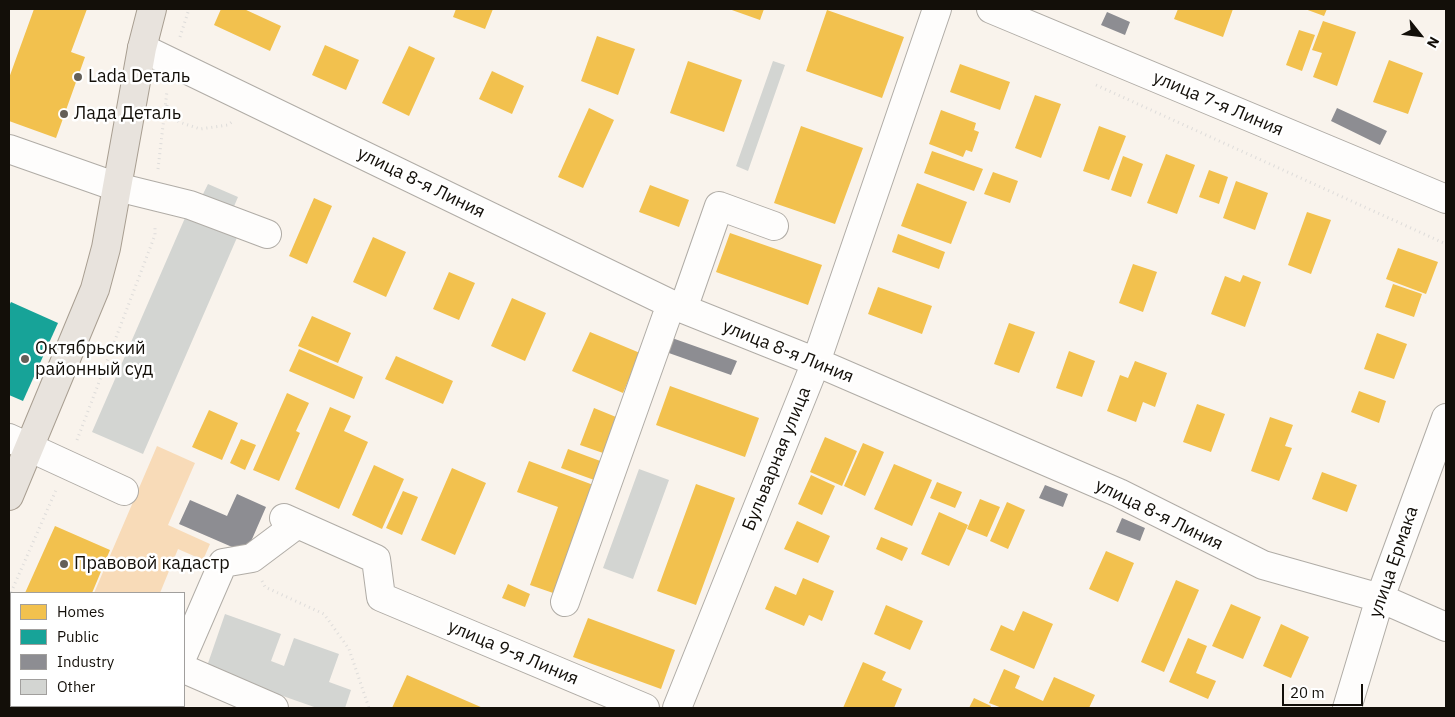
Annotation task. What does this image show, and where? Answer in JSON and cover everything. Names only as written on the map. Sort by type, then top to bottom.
[{"type":"main road","points":[[9,496],[20,443],[95,289],[106,248],[142,48],[152,9]]},
{"type":"street","name":"Бульварная улица","points":[[677,708],[816,362],[937,9]]},
{"type":"street","name":"улица 7-я Линия","points":[[990,9],[1446,199]]},
{"type":"street","name":"улица 8-я Линия","points":[[142,48],[677,306],[816,362],[1119,493],[1264,565],[1380,598],[1446,627]]},
{"type":"street","points":[[9,149],[117,187],[190,205],[267,234]]},
{"type":"street","points":[[565,602],[677,306],[719,206],[774,226]]},
{"type":"street","name":"улица Ермака","points":[[1347,708],[1380,598],[1446,418]]},
{"type":"street","points":[[20,443],[124,491]]},
{"type":"street","name":"улица 9-я Линия","points":[[252,558],[290,521],[376,559],[381,597],[641,707]]},
{"type":"street","points":[[185,650],[222,563],[252,558]]},
{"type":"street","points":[[185,669],[274,708]]},
{"type":"path","points":[[1090,82],[1446,244]]},
{"type":"path","points":[[252,558],[265,587],[324,614],[348,649],[369,708]]},
{"type":"shaded area","points":[[157,446],[195,463],[168,525],[210,544],[203,560],[178,549],[160,592],[94,592]]},
{"type":"shaded area","points":[[46,707],[112,707],[111,708]]},
{"type":"building: Homes","points":[[34,9],[87,9],[71,52],[85,57],[56,138],[9,121],[9,78]]},
{"type":"building: Homes","points":[[221,9],[244,9],[281,26],[270,51],[214,25]]},
{"type":"building: Homes","points":[[456,9],[493,9],[485,29],[453,17]]},
{"type":"building: Homes","points":[[729,9],[764,9],[760,20]]},
{"type":"building: Homes","points":[[1178,9],[1233,9],[1223,37],[1174,19]]},
{"type":"building: Homes","points":[[1305,9],[1327,9],[1324,16]]},
{"type":"building: Homes","points":[[827,10],[904,37],[882,98],[806,71]]},
{"type":"building: Homes","points":[[1323,21],[1356,32],[1337,86],[1313,77],[1322,53],[1312,50]]},
{"type":"building: Homes","points":[[1299,30],[1315,35],[1302,71],[1286,65]]},
{"type":"building: Homes","points":[[597,36],[635,49],[618,95],[581,81]]},
{"type":"building: Homes","points":[[325,45],[359,60],[346,90],[312,75]]},
{"type":"building: Homes","points":[[409,46],[435,58],[409,116],[382,103]]},
{"type":"building: Homes","points":[[1389,60],[1423,73],[1408,114],[1373,102]]},
{"type":"building: Homes","points":[[688,61],[742,80],[724,132],[670,113]]},
{"type":"building: Homes","points":[[960,64],[1010,82],[1000,110],[950,92]]},
{"type":"building: Homes","points":[[492,71],[524,86],[512,114],[479,99]]},
{"type":"building: Homes","points":[[1035,95],[1061,104],[1041,158],[1015,148]]},
{"type":"building: Homes","points":[[589,108],[614,120],[583,188],[558,177]]},
{"type":"building: Homes","points":[[941,110],[976,123],[974,130],[979,132],[972,152],[966,150],[963,157],[929,144]]},
{"type":"building: Homes","points":[[801,126],[863,148],[835,224],[774,203]]},
{"type":"building: Homes","points":[[1099,126],[1126,136],[1109,180],[1083,171]]},
{"type":"building: Homes","points":[[932,151],[983,169],[974,191],[924,173]]},
{"type":"building: Homes","points":[[1166,154],[1195,165],[1177,214],[1147,203]]},
{"type":"building: Homes","points":[[1123,156],[1143,164],[1131,197],[1111,190]]},
{"type":"building: Homes","points":[[1209,170],[1228,177],[1219,204],[1199,197]]},
{"type":"building: Homes","points":[[993,172],[1018,181],[1010,203],[984,194]]},
{"type":"building: Homes","points":[[1236,181],[1268,193],[1255,230],[1223,218]]},
{"type":"building: Homes","points":[[917,183],[967,202],[951,244],[901,226]]},
{"type":"building: Homes","points":[[650,185],[689,200],[679,227],[639,212]]},
{"type":"building: Homes","points":[[314,198],[332,206],[307,264],[289,256]]},
{"type":"building: Homes","points":[[1307,212],[1331,220],[1311,274],[1288,265]]},
{"type":"building: Homes","points":[[730,233],[822,265],[808,305],[716,272]]},
{"type":"building: Homes","points":[[898,234],[945,252],[939,269],[892,252]]},
{"type":"building: Homes","points":[[373,237],[406,252],[386,297],[353,282]]},
{"type":"building: Homes","points":[[1398,248],[1438,262],[1426,294],[1386,279]]},
{"type":"building: Homes","points":[[1133,264],[1157,272],[1143,312],[1119,303]]},
{"type":"building: Homes","points":[[449,272],[475,283],[459,320],[433,309]]},
{"type":"building: Homes","points":[[1243,275],[1261,282],[1245,327],[1211,314],[1225,276],[1240,282]]},
{"type":"building: Homes","points":[[1393,284],[1422,294],[1414,317],[1385,307]]},
{"type":"building: Homes","points":[[878,287],[932,306],[922,334],[868,314]]},
{"type":"building: Homes","points":[[512,298],[546,313],[525,361],[491,346]]},
{"type":"building: Homes","points":[[312,316],[351,333],[338,363],[298,346]]},
{"type":"building: Homes","points":[[1009,323],[1035,332],[1019,373],[994,364]]},
{"type":"building: Homes","points":[[590,332],[640,353],[623,393],[572,371]]},
{"type":"building: Homes","points":[[1377,333],[1407,344],[1394,379],[1364,369]]},
{"type":"building: Homes","points":[[299,349],[363,377],[354,399],[289,371]]},
{"type":"building: Homes","points":[[1069,351],[1095,361],[1082,397],[1056,388]]},
{"type":"building: Homes","points":[[396,356],[453,381],[443,404],[385,379]]},
{"type":"building: Homes","points":[[1135,361],[1167,373],[1155,407],[1143,402],[1136,422],[1107,411],[1120,375],[1128,378]]},
{"type":"building: Homes","points":[[670,386],[759,418],[745,457],[656,425]]},
{"type":"building: Homes","points":[[1359,391],[1386,401],[1379,423],[1351,412]]},
{"type":"building: Homes","points":[[287,393],[309,403],[296,431],[300,433],[279,481],[253,470]]},
{"type":"building: Homes","points":[[1197,404],[1225,414],[1211,452],[1183,442]]},
{"type":"building: Homes","points":[[330,407],[351,416],[344,431],[368,442],[339,509],[295,489]]},
{"type":"building: Homes","points":[[594,408],[616,417],[603,453],[580,445]]},
{"type":"building: Homes","points":[[209,410],[238,423],[222,460],[192,447]]},
{"type":"building: Homes","points":[[1270,417],[1293,425],[1285,446],[1292,448],[1279,481],[1251,471]]},
{"type":"building: Homes","points":[[825,437],[857,451],[842,486],[810,472]]},
{"type":"building: Homes","points":[[241,439],[256,445],[245,470],[230,463]]},
{"type":"building: Homes","points":[[863,443],[884,452],[865,496],[844,486]]},
{"type":"building: Homes","points":[[568,449],[603,462],[597,481],[561,468]]},
{"type":"building: Homes","points":[[529,461],[596,486],[556,594],[530,585],[558,507],[517,492]]},
{"type":"building: Homes","points":[[894,464],[932,480],[912,526],[874,509]]},
{"type":"building: Homes","points":[[374,465],[404,479],[382,529],[352,515]]},
{"type":"building: Homes","points":[[452,468],[486,483],[455,555],[421,540]]},
{"type":"building: Homes","points":[[1322,472],[1357,485],[1347,512],[1312,499]]},
{"type":"building: Homes","points":[[811,475],[835,486],[822,515],[798,504]]},
{"type":"building: Homes","points":[[937,482],[962,492],[955,508],[930,498]]},
{"type":"building: Homes","points":[[696,484],[735,498],[696,605],[657,591]]},
{"type":"building: Homes","points":[[403,491],[418,497],[402,535],[386,528]]},
{"type":"building: Homes","points":[[980,499],[1000,507],[987,537],[967,529]]},
{"type":"building: Homes","points":[[1007,502],[1025,510],[1008,549],[990,541]]},
{"type":"building: Homes","points":[[939,512],[968,525],[949,566],[921,554]]},
{"type":"building: Homes","points":[[797,521],[830,536],[818,563],[784,549]]},
{"type":"building: Homes","points":[[55,526],[110,550],[92,592],[25,592]]},
{"type":"building: Homes","points":[[881,537],[908,548],[902,561],[876,549]]},
{"type":"building: Homes","points":[[1106,551],[1134,563],[1118,602],[1089,589]]},
{"type":"building: Homes","points":[[803,578],[834,591],[822,621],[809,615],[804,626],[765,609],[775,586],[796,595]]},
{"type":"building: Homes","points":[[1176,580],[1199,590],[1164,672],[1141,662]]},
{"type":"building: Homes","points":[[508,584],[530,594],[525,607],[502,598]]},
{"type":"building: Homes","points":[[1231,604],[1261,617],[1243,659],[1212,646]]},
{"type":"building: Homes","points":[[886,605],[923,621],[910,650],[874,634]]},
{"type":"building: Homes","points":[[1023,611],[1053,624],[1034,669],[990,650],[1001,625],[1014,631]]},
{"type":"building: Homes","points":[[588,618],[675,650],[661,689],[573,657]]},
{"type":"building: Homes","points":[[1281,624],[1309,637],[1291,678],[1263,666]]},
{"type":"building: Homes","points":[[10,628],[10,664],[9,663]]},
{"type":"building: Homes","points":[[1188,638],[1207,646],[1196,673],[1216,681],[1208,699],[1169,682]]},
{"type":"building: Homes","points":[[863,662],[886,672],[882,680],[902,689],[894,708],[843,708]]},
{"type":"building: Homes","points":[[1004,669],[1020,676],[1015,688],[1043,701],[1054,677],[1095,695],[1089,708],[1002,708],[989,703]]},
{"type":"building: Homes","points":[[407,675],[483,708],[392,708]]},
{"type":"building: Homes","points":[[974,698],[991,706],[990,708],[969,708]]},
{"type":"building: Public","name":"Октябрьский районный суд","points":[[11,302],[58,323],[23,401],[9,395],[9,306]]},
{"type":"building: Industry","points":[[1107,12],[1130,22],[1125,35],[1101,25]]},
{"type":"building: Industry","points":[[1337,108],[1387,131],[1380,145],[1331,121]]},
{"type":"building: Industry","points":[[672,338],[737,361],[731,375],[666,352]]},
{"type":"building: Industry","points":[[1045,485],[1068,494],[1063,507],[1039,498]]},
{"type":"building: Industry","points":[[237,494],[266,507],[246,553],[179,524],[190,500],[227,516]]},
{"type":"building: Industry","points":[[1122,518],[1145,528],[1140,541],[1116,532]]},
{"type":"building: Other","points":[[773,61],[785,65],[748,171],[736,166]]},
{"type":"building: Other","points":[[208,184],[238,197],[232,211],[201,198]]},
{"type":"building: Other","points":[[188,211],[239,233],[143,454],[92,432]]},
{"type":"building: Other","points":[[639,469],[669,480],[633,579],[603,568]]},
{"type":"building: Other","points":[[225,614],[281,634],[271,661],[284,666],[294,638],[339,654],[329,682],[351,690],[345,708],[317,708],[206,669]]},
{"type":"place","name":"Lada Dеталь","points":[[78,77]]},
{"type":"place","name":"Лада Деталь","points":[[64,114]]},
{"type":"place","name":"Октябрьский районный суд","points":[[25,359]]},
{"type":"place","name":"Правовой кадастр","points":[[64,564]]}]
